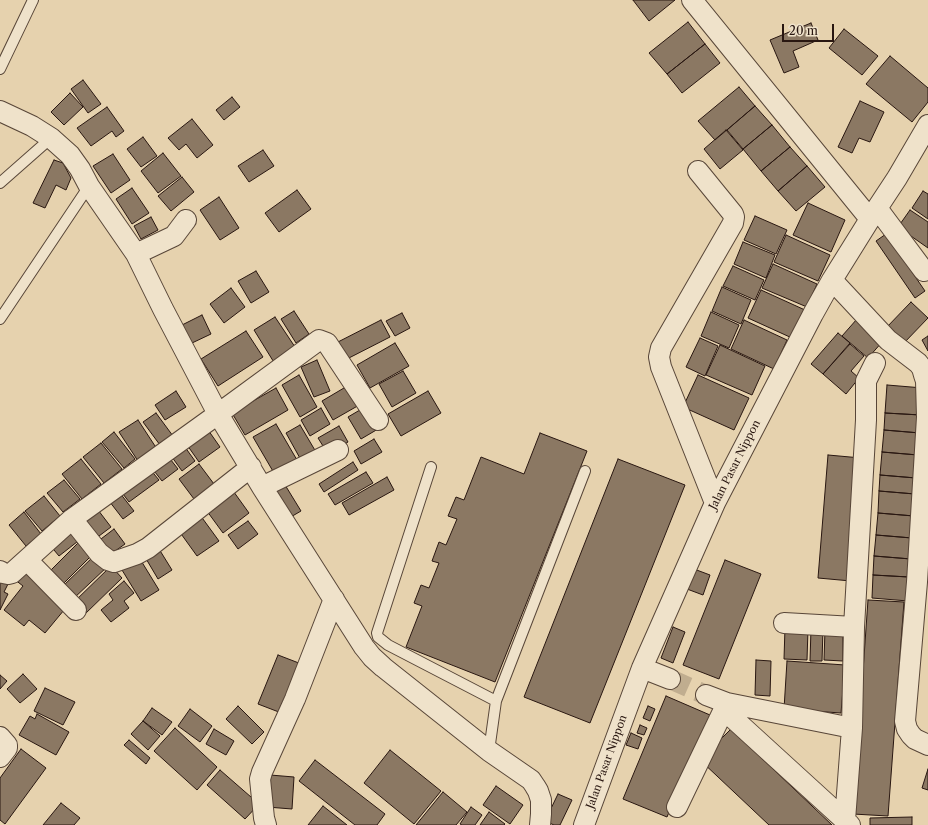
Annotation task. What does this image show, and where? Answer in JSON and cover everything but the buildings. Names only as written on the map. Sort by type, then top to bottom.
[{"type":"street","points":[[692,0],[924,271]]},
{"type":"street","points":[[0,111],[32,126],[51,138],[70,155],[80,169],[89,186],[136,254],[166,316],[218,414],[262,487],[364,647],[383,667],[489,751],[531,780],[541,800],[542,814],[540,825]]},
{"type":"street","name":"Jalan Pasar Nippon","points":[[584,825],[642,668],[715,503],[809,321],[832,280],[897,178],[921,154],[928,125]]},
{"type":"street","points":[[698,171],[733,214],[733,223],[661,348],[659,357],[660,366],[715,503]]},
{"type":"street","points":[[136,254],[174,236],[186,220]]},
{"type":"street","points":[[832,280],[888,340],[918,363],[922,368],[926,381],[927,416],[922,579],[905,721],[907,729],[911,735],[915,739],[928,745]]},
{"type":"street","points":[[0,571],[8,574],[12,573],[72,519],[319,340],[327,343],[378,420]]},
{"type":"street","points":[[847,822],[852,728],[854,627],[866,420],[866,381],[875,363]]},
{"type":"street","points":[[262,487],[338,450]]},
{"type":"street","points":[[72,519],[100,552],[108,560],[114,562],[137,554],[148,548],[251,467]]},
{"type":"street","points":[[26,560],[76,610]]},
{"type":"street","points":[[266,825],[260,779],[262,772],[295,699],[334,599]]},
{"type":"street","points":[[784,623],[854,627]]},
{"type":"street","points":[[642,668],[670,679]]},
{"type":"street","points":[[706,695],[725,707],[847,822]]},
{"type":"street","points":[[725,707],[852,728]]},
{"type":"street","points":[[677,807],[725,707]]},
{"type":"street","points":[[0,738],[7,745],[7,748],[0,757]]},
{"type":"lane","points":[[0,69],[33,0]]},
{"type":"lane","points":[[0,183],[51,138]]},
{"type":"lane","points":[[0,319],[89,186]]},
{"type":"lane","points":[[431,467],[377,633],[378,637],[388,645],[496,701]]},
{"type":"lane","points":[[489,751],[496,701],[585,471]]},
{"type":"tunnel","points":[[670,679],[706,695]]}]
